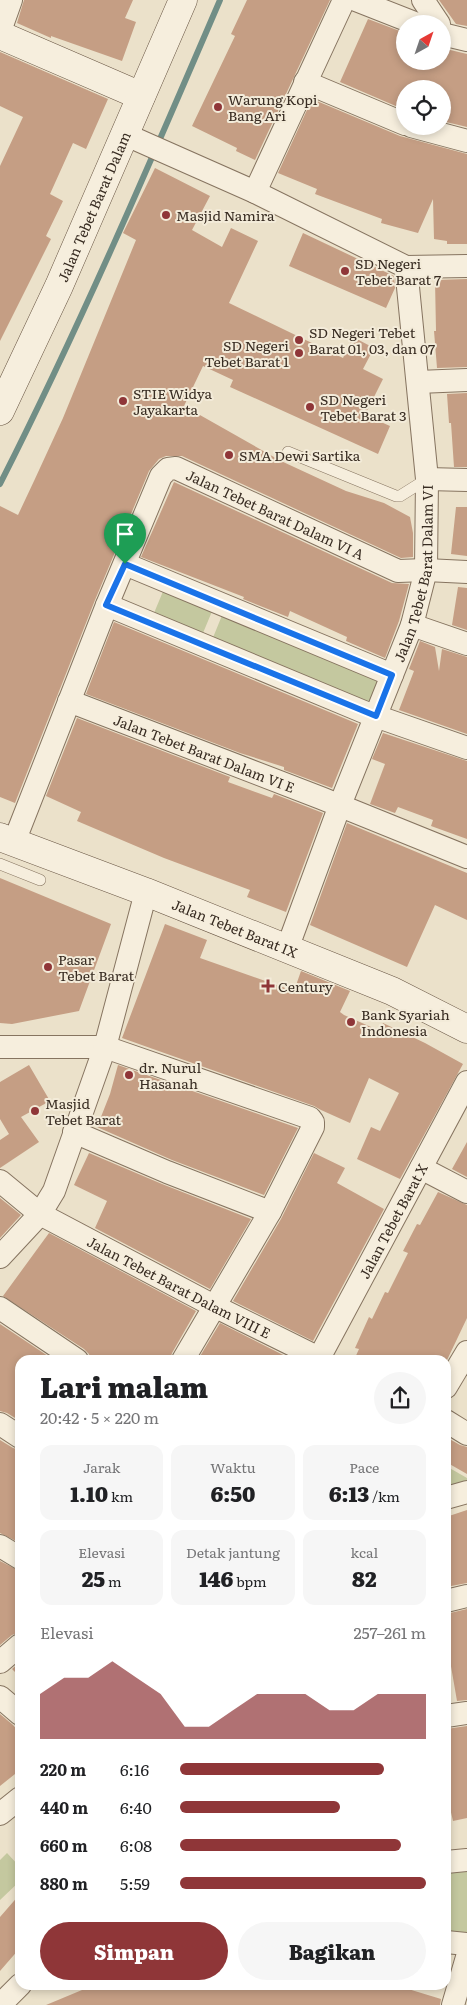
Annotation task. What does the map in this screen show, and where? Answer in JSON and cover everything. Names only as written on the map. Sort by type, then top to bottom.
[{"type":"street","points":[[0,31],[11,0]]},
{"type":"street","name":"Jalan Tebet Barat Dalam","points":[[0,411],[59,286],[183,0]]},
{"type":"street","points":[[255,192],[344,0]]},
{"type":"street","points":[[356,0],[396,16]]},
{"type":"street","points":[[423,0],[435,15]]},
{"type":"street","points":[[0,35],[141,96]]},
{"type":"street","points":[[306,82],[396,120]]},
{"type":"street","points":[[124,134],[255,192],[406,267],[467,266]]},
{"type":"street","points":[[445,135],[467,141]]},
{"type":"street","name":"Jalan Tebet Barat Dalam VI","points":[[287,949],[340,805],[412,624],[426,570],[427,479],[406,267]]},
{"type":"street","points":[[418,382],[467,380]]},
{"type":"street","name":"Jalan Tebet Barat Dalam VI A","points":[[3,844],[69,701],[106,605],[161,476],[168,469],[176,468],[398,571],[426,570]]},
{"type":"street","points":[[427,479],[467,480]]},
{"type":"street","points":[[125,564],[392,675]]},
{"type":"street","points":[[426,570],[467,572]]},
{"type":"street","points":[[106,605],[376,716],[467,748]]},
{"type":"street","points":[[412,624],[467,644]]},
{"type":"street","name":"Jalan Tebet Barat Dalam VI E","points":[[69,701],[340,805],[467,857]]},
{"type":"street","name":"Jalan Tebet Barat IX","points":[[3,844],[146,892],[392,991],[467,1029]]},
{"type":"street","points":[[0,1257],[40,1214],[54,1191],[105,1047],[146,892]]},
{"type":"street","points":[[0,1047],[105,1047],[310,1118],[313,1122],[313,1127],[270,1212],[186,1355]]},
{"type":"street","name":"Jalan Tebet Barat X","points":[[320,1355],[467,1082]]},
{"type":"street","points":[[74,1132],[167,1172],[270,1212]]},
{"type":"street","points":[[421,1168],[467,1192]]},
{"type":"street","name":"Jalan Tebet Barat Dalam VIII E","points":[[0,1181],[40,1214],[310,1355]]},
{"type":"street","points":[[0,1308],[70,1355]]},
{"type":"street","points":[[451,1379],[467,1352]]},
{"type":"street","points":[[0,1424],[15,1433]]},
{"type":"street","points":[[451,1424],[467,1434]]},
{"type":"street","points":[[451,1497],[467,1492]]},
{"type":"street","points":[[0,1546],[15,1554]]},
{"type":"street","points":[[451,1600],[467,1596]]},
{"type":"street","points":[[0,1662],[15,1649]]},
{"type":"street","points":[[0,1697],[15,1710]]},
{"type":"street","points":[[451,1715],[467,1713]]},
{"type":"street","points":[[0,1814],[15,1802]]},
{"type":"street","points":[[451,1862],[467,1860]]},
{"type":"street","points":[[451,1942],[467,1944]]},
{"type":"street","points":[[453,2005],[467,1957]]},
{"type":"street","points":[[0,2005],[15,1990]]},
{"type":"lane","points":[[288,452],[396,496],[400,496],[427,479]]},
{"type":"lane","points":[[3,844],[40,880]]},
{"type":"green space","points":[[164,589],[213,609],[203,633],[154,613]]},
{"type":"green space","points":[[223,613],[383,678],[372,705],[212,640]]},
{"type":"green space","points":[[451,1469],[467,1478],[467,1485],[451,1489]]},
{"type":"green space","points":[[7,1853],[15,1862],[15,1886],[0,1900],[0,1860]]},
{"type":"green space","points":[[467,1867],[467,1941],[451,1939],[451,1870]]},
{"type":"building","points":[[24,0],[133,0],[125,18],[136,22],[122,61],[51,36],[51,38],[17,23]]},
{"type":"building","points":[[247,0],[330,0],[255,160],[236,151],[237,148],[192,126],[235,36],[231,34]]},
{"type":"building","points":[[439,0],[467,0],[467,26],[456,24]]},
{"type":"building","points":[[368,19],[396,30],[396,70],[451,70],[451,50],[467,54],[467,127],[451,123],[451,80],[396,80],[396,106],[340,82]]},
{"type":"building","points":[[0,52],[108,99],[86,149],[73,143],[50,194],[63,201],[46,236],[51,239],[0,341],[0,166],[23,117],[0,106]]},
{"type":"building","points":[[312,99],[396,135],[467,154],[467,244],[447,244],[447,241],[434,239],[433,199],[418,233],[381,223],[382,219],[315,194],[317,189],[278,173]]},
{"type":"building","points":[[155,168],[210,196],[192,230],[222,247],[231,228],[258,241],[229,303],[343,358],[353,337],[374,348],[363,369],[383,379],[365,415],[390,426],[378,454],[230,387],[233,380],[203,366],[184,406],[281,461],[346,491],[384,503],[410,517],[413,533],[413,557],[401,558],[182,456],[166,456],[159,459],[149,471],[95,600],[15,803],[0,797],[0,506],[18,515],[63,418],[136,240],[123,233]]},
{"type":"building","name":"SD Negeri Tebet Barat 7","points":[[303,233],[394,276],[395,288],[386,308],[289,266]]},
{"type":"building","points":[[467,279],[467,367],[437,368],[434,331],[436,331],[435,280]]},
{"type":"building","points":[[467,393],[467,467],[454,467],[447,394]]},
{"type":"building","points":[[174,482],[392,583],[409,584],[399,621],[385,658],[346,641],[347,637],[290,611],[288,617],[243,599],[244,597],[141,557]]},
{"type":"building","points":[[456,507],[467,507],[467,556],[451,554]]},
{"type":"building","points":[[458,587],[467,588],[467,630],[452,625]]},
{"type":"building","points":[[114,622],[358,724],[332,788],[284,770],[284,767],[240,753],[86,694]]},
{"type":"building","points":[[420,641],[435,647],[439,671],[442,649],[467,657],[467,734],[399,710],[414,671],[409,669]]},
{"type":"building","points":[[77,718],[230,777],[228,782],[272,798],[274,794],[323,813],[286,912],[247,897],[250,890],[164,858],[77,821],[81,812],[46,796]]},
{"type":"building","points":[[383,733],[467,761],[467,839],[431,826],[433,820],[398,807],[395,813],[370,804],[385,764],[372,759]]},
{"type":"building","points":[[347,823],[467,873],[467,920],[435,905],[407,967],[310,925]]},
{"type":"building","name":"Pasar Tebet Barat","points":[[0,878],[111,924],[79,1011],[12,1024],[0,1023]]},
{"type":"building","points":[[165,924],[207,940],[200,958],[294,991],[301,971],[350,991],[340,1012],[344,1015],[380,1031],[383,1023],[463,1064],[400,1179],[357,1159],[371,1127],[380,1131],[399,1093],[369,1078],[350,1123],[314,1106],[122,1038]]},
{"type":"building","points":[[29,1065],[50,1101],[21,1117],[39,1142],[0,1168],[0,1140],[9,1134],[0,1119],[0,1082]]},
{"type":"building","points":[[118,1065],[298,1128],[264,1195],[172,1160],[97,1127],[110,1094]]},
{"type":"building","points":[[467,1142],[467,1177],[452,1169]]},
{"type":"building","points":[[89,1153],[251,1219],[210,1289],[95,1228],[107,1201],[74,1185]]},
{"type":"building","points":[[314,1153],[345,1168],[337,1183],[384,1209],[313,1341],[233,1301],[281,1219]]},
{"type":"building","points":[[438,1192],[467,1205],[467,1318],[449,1355],[356,1355],[359,1349],[355,1348],[369,1317],[372,1319],[385,1292],[388,1293],[408,1253],[403,1251],[417,1224],[420,1225]]},
{"type":"building","points":[[0,1198],[21,1215],[0,1238]]},
{"type":"building","points":[[49,1233],[196,1311],[171,1355],[89,1355],[84,1349],[3,1296]]},
{"type":"building","points":[[220,1323],[283,1355],[201,1355]]},
{"type":"building","points":[[0,1324],[46,1355],[15,1355],[15,1418],[0,1411]]},
{"type":"building","points":[[0,1440],[15,1449],[15,1540],[0,1533]]},
{"type":"building","points":[[451,1440],[467,1447],[467,1474],[451,1465]]},
{"type":"building","points":[[467,1510],[467,1583],[451,1586],[451,1515]]},
{"type":"building","points":[[0,1561],[15,1568],[15,1634],[0,1645]]},
{"type":"building","points":[[467,1609],[467,1700],[457,1701],[451,1666],[451,1613]]},
{"type":"building","points":[[0,1714],[15,1727],[15,1774],[0,1786]]},
{"type":"building","points":[[467,1726],[467,1818],[453,1821],[451,1812],[451,1728]]},
{"type":"building","points":[[15,1900],[15,1954],[0,1971],[0,1917]]},
{"type":"building","points":[[82,1990],[411,1990],[441,1999],[440,2005],[46,2005]]},
{"type":"waterway","points":[[0,484],[30,425],[86,304],[141,183],[220,0]]},
{"type":"place","name":"Warung Kopi Bang Ari","points":[[218,107]]},
{"type":"place","name":"Masjid Namira","points":[[166,215]]},
{"type":"place","name":"SD Negeri Tebet Barat 7","points":[[345,271]]},
{"type":"place","name":"SD Negeri Tebet Barat 01, 03, dan 07","points":[[299,340]]},
{"type":"place","name":"SD Negeri Tebet Barat 1","points":[[299,353]]},
{"type":"place","name":"STIE Widya Jayakarta","points":[[123,401]]},
{"type":"place","name":"SD Negeri Tebet Barat 3","points":[[310,407]]},
{"type":"place","name":"SMA Dewi Sartika","points":[[229,455]]},
{"type":"place","name":"Pasar Tebet Barat","points":[[48,967]]},
{"type":"place","name":"Century","points":[[268,986]]},
{"type":"place","name":"Bank Syariah Indonesia","points":[[351,1022]]},
{"type":"place","name":"dr. Nurul Hasanah","points":[[129,1075]]},
{"type":"place","name":"Masjid Tebet Barat","points":[[35,1111]]},
{"type":"route","points":[[125,564],[392,675],[376,716],[106,605],[125,564]]}]
